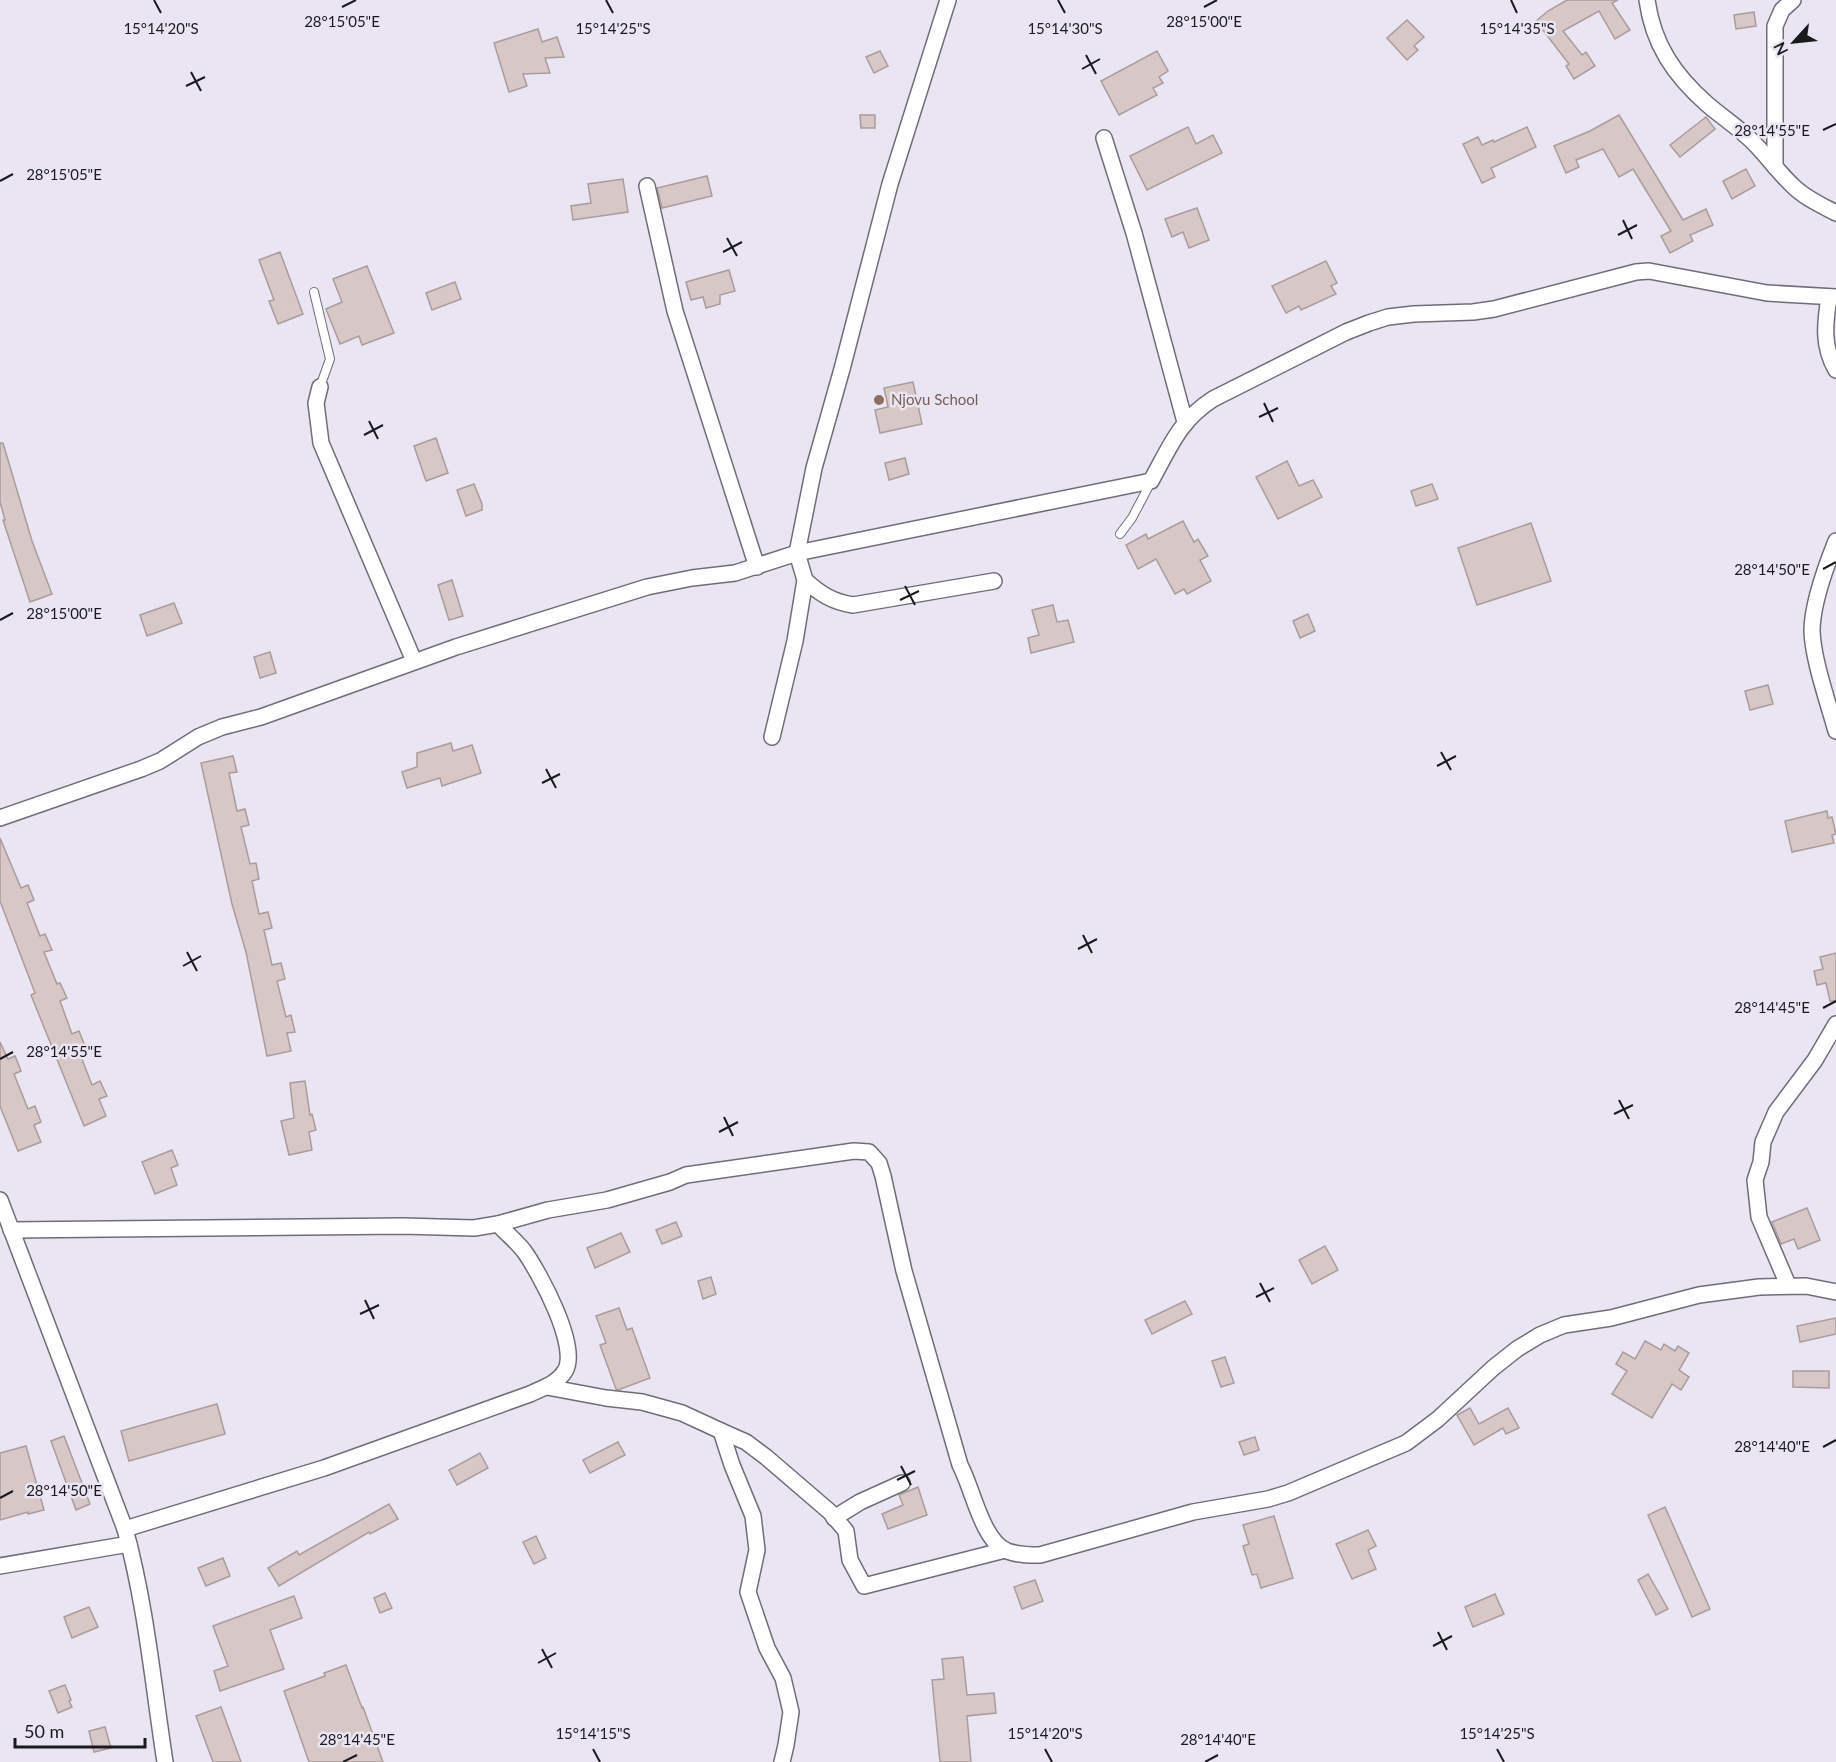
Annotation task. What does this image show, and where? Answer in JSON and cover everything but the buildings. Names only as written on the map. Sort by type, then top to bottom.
[{"type":"street","points":[[772,737],[795,641],[805,580],[797,553],[814,468],[890,184],[948,0]]},
{"type":"street","points":[[1647,0],[1654,34],[1665,56],[1681,77],[1707,104],[1753,142],[1795,188],[1836,213]]},
{"type":"street","points":[[1775,167],[1775,26],[1782,10],[1793,0]]},
{"type":"street","points":[[1104,138],[1134,233],[1185,422]]},
{"type":"street","points":[[647,186],[675,311],[757,567]]},
{"type":"street","points":[[0,818],[141,769],[160,761],[198,737],[222,727],[261,717],[343,689],[414,661],[647,587],[681,579],[735,573],[797,553],[1151,481],[1185,422],[1195,411],[1213,399],[1346,332],[1388,317],[1494,309],[1636,272],[1649,271],[1767,293],[1833,297],[1824,338],[1829,358],[1836,370]]},
{"type":"street","points":[[320,387],[316,403],[321,443],[414,661]]},
{"type":"street","points":[[1835,725],[1815,652],[1812,630],[1822,583],[1836,541]]},
{"type":"street","points":[[805,580],[829,599],[853,605],[994,581]]},
{"type":"street","points":[[1788,1285],[1759,1217],[1755,1180],[1763,1142],[1776,1112],[1815,1060],[1836,1024]]},
{"type":"street","points":[[11,1230],[403,1226],[474,1228],[548,1210],[607,1200],[670,1182],[686,1175],[854,1151],[869,1152],[879,1163],[884,1176],[904,1271],[960,1466],[992,1540],[1005,1550],[1021,1555],[1040,1555],[1193,1512],[1268,1499],[1288,1493],[1406,1443],[1422,1433],[1517,1349],[1540,1335],[1564,1325],[1611,1318],[1699,1295],[1788,1285],[1836,1292]]},
{"type":"street","points":[[0,1200],[127,1536],[141,1598],[165,1762]]},
{"type":"street","points":[[0,1566],[127,1536],[547,1387],[566,1370],[569,1356],[565,1336],[539,1275],[523,1250],[498,1224]]},
{"type":"street","points":[[547,1387],[642,1402],[682,1413],[746,1442],[766,1456],[846,1530],[850,1560],[864,1586],[1005,1550]]},
{"type":"street","points":[[722,1431],[732,1465],[753,1516],[757,1550],[748,1592],[767,1648],[783,1678],[790,1712],[782,1762]]},
{"type":"street","points":[[834,1518],[860,1502],[902,1483]]},
{"type":"lane","points":[[314,292],[330,359],[320,387]]},
{"type":"lane","points":[[1120,534],[1132,518],[1151,481]]},
{"type":"place","name":"Njovu School","points":[[879,400]]}]
